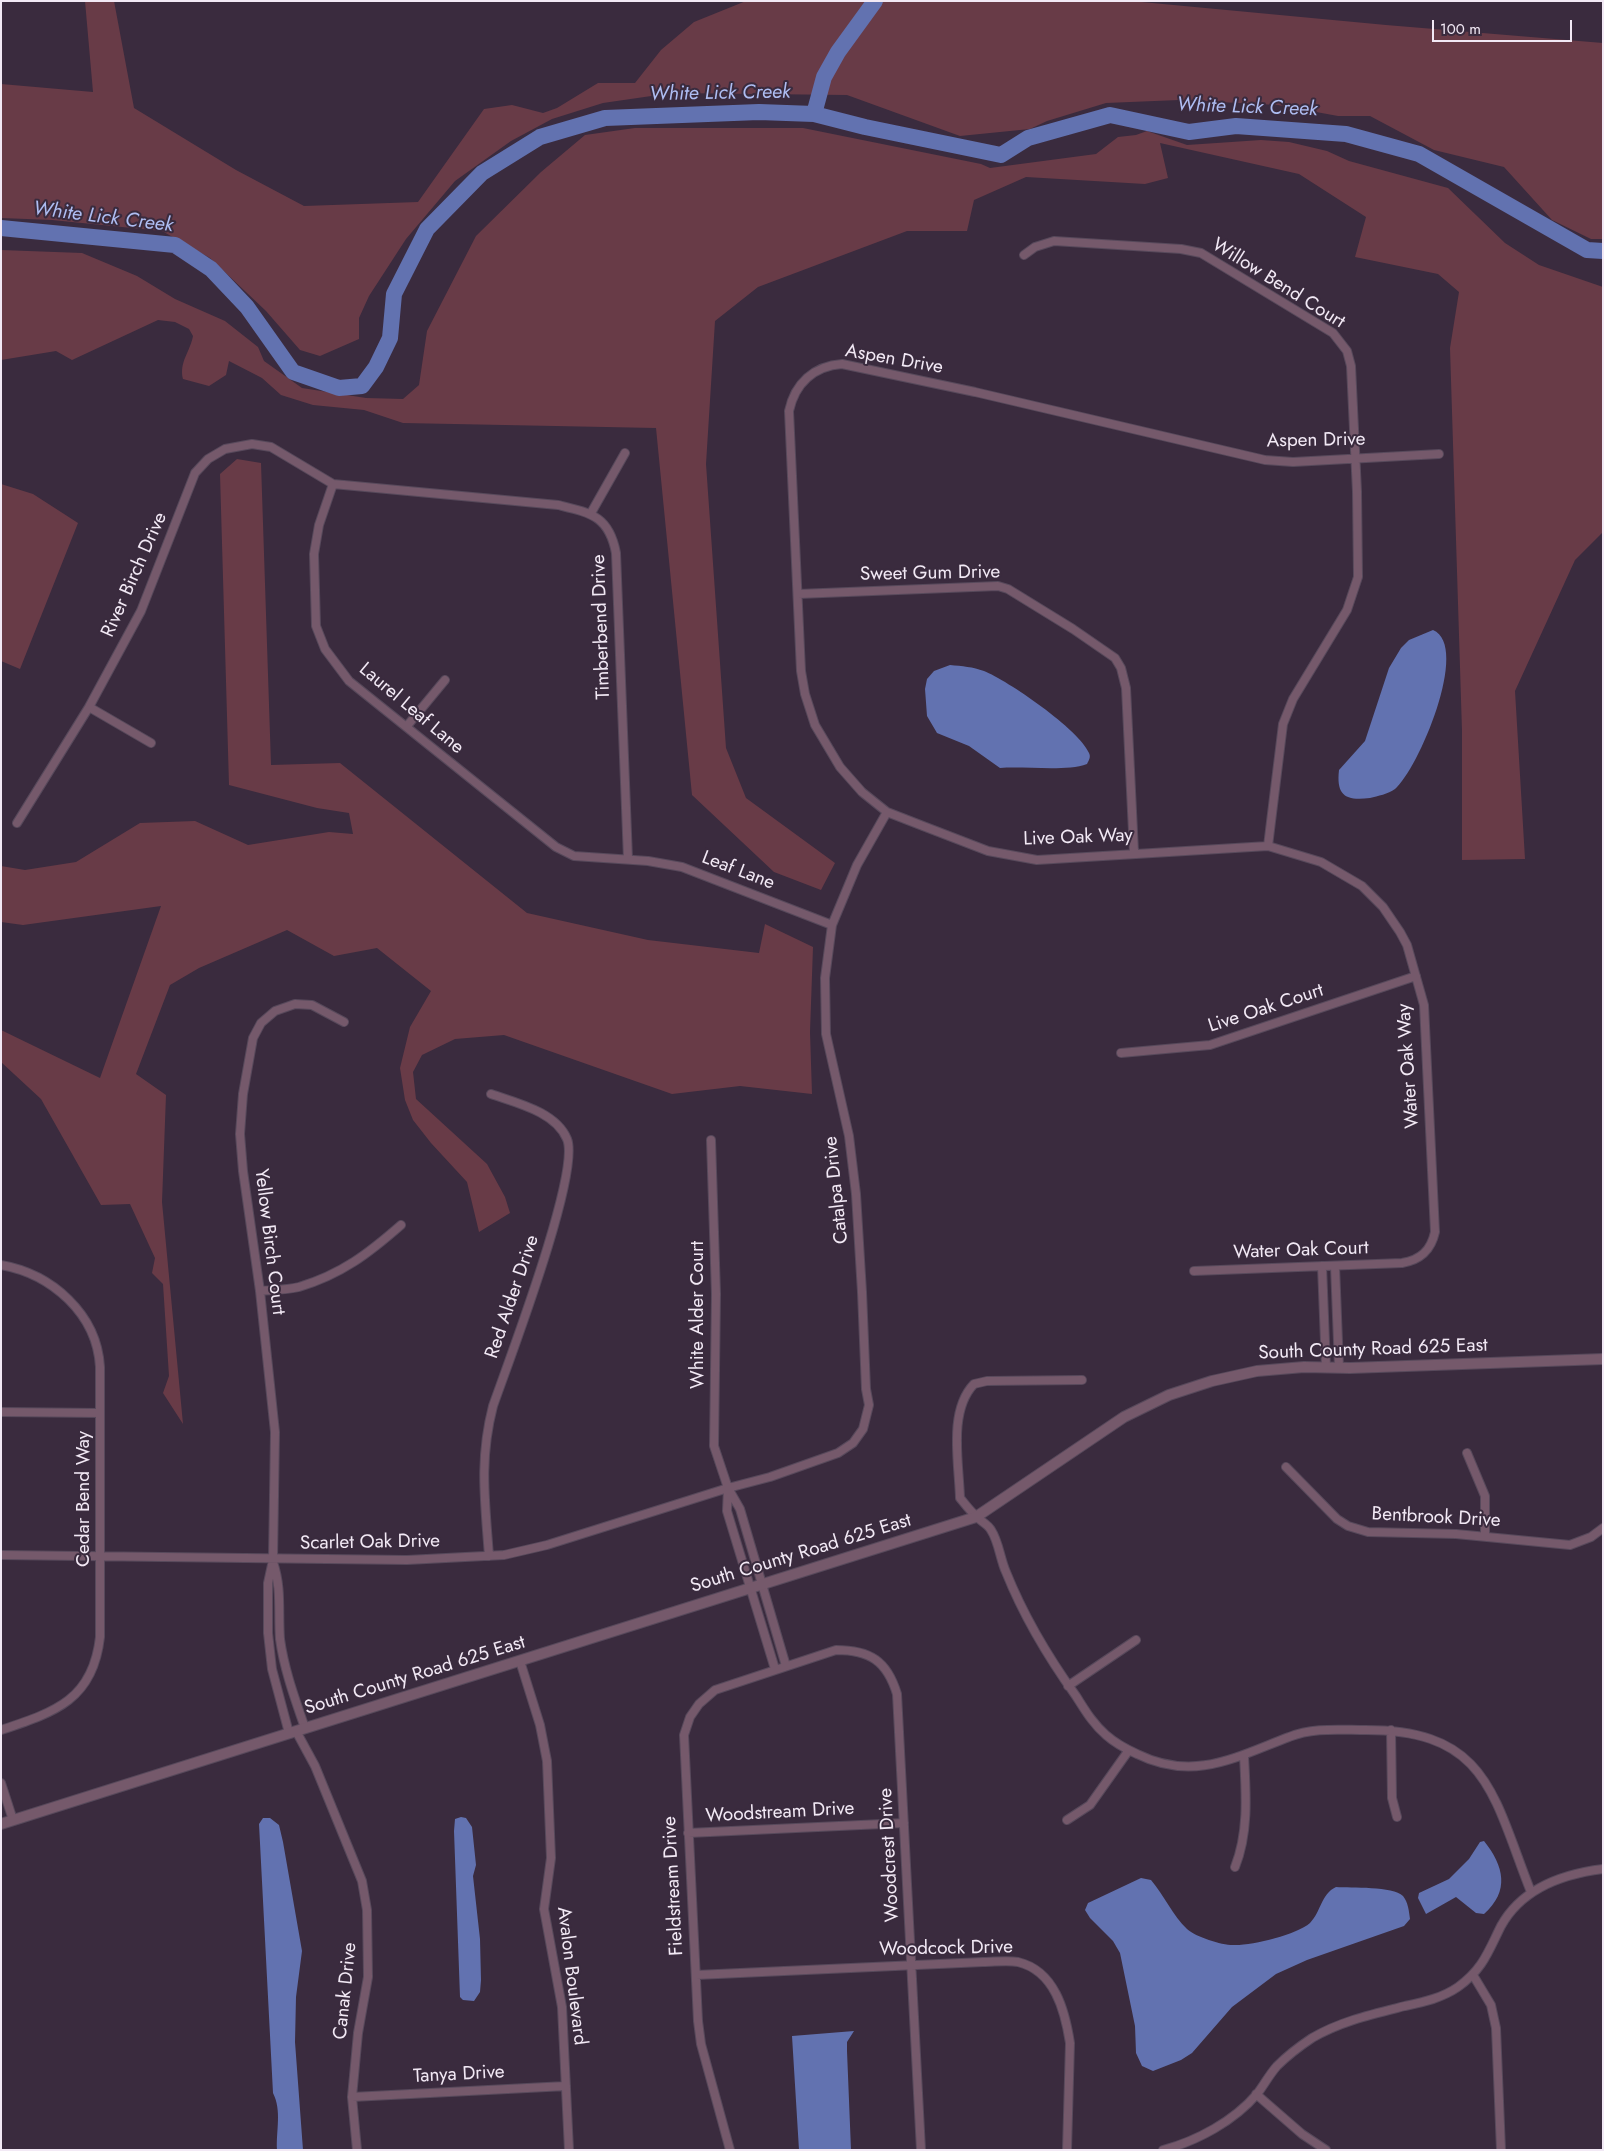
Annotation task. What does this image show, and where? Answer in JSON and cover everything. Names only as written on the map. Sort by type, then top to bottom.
[{"type":"street","name":"Willow Bend Court","points":[[1024,255],[1036,247],[1054,241],[1186,250],[1201,254],[1218,262],[1333,333],[1343,344],[1351,366],[1359,568],[1356,589],[1347,610],[1287,711],[1280,737],[1268,846]]},
{"type":"street","name":"Aspen Drive","points":[[888,812],[862,792],[840,767],[815,725],[800,671],[789,411],[794,394],[804,380],[818,370],[834,365],[852,365],[1265,460],[1293,462],[1439,454]]},
{"type":"street","name":"River Birch Drive","points":[[16,823],[89,707],[141,612],[196,473],[208,459],[234,446],[262,445],[271,447],[333,484]]},
{"type":"street","points":[[333,484],[558,506],[591,513],[625,453]]},
{"type":"street","name":"Laurel Leaf Lane","points":[[333,484],[319,525],[314,554],[316,626],[325,649],[349,681],[407,726],[494,800],[556,847],[574,856],[628,859]]},
{"type":"street","name":"Timberbend Drive","points":[[591,513],[605,525],[616,553],[628,859]]},
{"type":"street","name":"Sweet Gum Drive","points":[[798,594],[998,586],[1016,594],[1115,658],[1121,668],[1126,688],[1134,852]]},
{"type":"street","points":[[407,726],[445,680]]},
{"type":"street","points":[[89,707],[152,742]]},
{"type":"street","name":"Live Oak Way","points":[[888,812],[988,851],[1021,858],[1054,860],[1134,852],[1249,847]]},
{"type":"street","name":"Catalpa Drive","points":[[728,1488],[770,1477],[838,1453],[859,1437],[868,1414],[856,1194],[849,1136],[826,1034],[825,978],[832,925],[857,865],[888,812]]},
{"type":"street","name":"Water Oak Way","points":[[1249,847],[1268,846],[1322,862],[1362,886],[1383,907],[1407,945],[1424,1005],[1435,1232],[1433,1240],[1424,1254],[1408,1262]]},
{"type":"street","name":"Leaf Lane","points":[[628,859],[682,867],[832,925]]},
{"type":"street","name":"Live Oak Court","points":[[1121,1053],[1208,1045],[1416,976]]},
{"type":"street","name":"Yellow Birch Court","points":[[297,1731],[272,1669],[268,1633],[268,1583],[273,1560],[274,1432],[260,1292],[240,1134],[243,1094],[254,1038],[261,1023],[280,1008],[295,1004],[319,1007],[344,1022]]},
{"type":"street","name":"Red Alder Drive","points":[[489,1556],[482,1478],[485,1438],[493,1406],[561,1204],[571,1156],[567,1138],[551,1118],[491,1094]]},
{"type":"street","name":"White Alder Court","points":[[711,1140],[716,1294],[714,1446],[728,1488],[740,1509],[761,1584]]},
{"type":"street","points":[[260,1292],[298,1287],[323,1278],[361,1259],[402,1225]]},
{"type":"street","name":"Water Oak Court","points":[[1194,1271],[1408,1262]]},
{"type":"street","name":"Cedar Bend Way","points":[[1,1265],[24,1271],[52,1285],[68,1299],[85,1320],[94,1338],[99,1355],[100,1413],[100,1637],[96,1660],[87,1680],[78,1693],[54,1711],[1,1730]]},
{"type":"street","points":[[1322,1266],[1326,1367]]},
{"type":"street","points":[[1335,1266],[1339,1367]]},
{"type":"street","name":"South County Road 625 East","points":[[1,1824],[976,1517],[1124,1418],[1169,1395],[1212,1380],[1257,1371],[1326,1367],[1603,1359]]},
{"type":"street","points":[[1082,1380],[987,1381],[974,1384],[959,1407],[957,1422],[960,1498],[976,1517],[991,1529],[1005,1570],[1022,1609],[1043,1647],[1097,1726],[1113,1741],[1128,1750],[1164,1764],[1183,1767],[1216,1764],[1244,1756],[1305,1732],[1319,1730],[1391,1730],[1413,1733],[1440,1741],[1460,1754],[1478,1771],[1491,1792],[1531,1892]]},
{"type":"street","points":[[1,1412],[100,1413]]},
{"type":"street","points":[[1467,1453],[1485,1496],[1485,1536]]},
{"type":"street","name":"Bentbrook Drive","points":[[1286,1467],[1337,1519],[1357,1529],[1380,1534],[1431,1533],[1485,1536],[1570,1545],[1592,1537],[1603,1528]]},
{"type":"street","name":"White Alder Court","points":[[728,1488],[727,1511],[748,1588]]},
{"type":"street","name":"Scarlet Oak Drive","points":[[1,1555],[182,1556],[273,1560],[407,1560],[489,1556],[548,1545],[728,1488]]},
{"type":"street","name":"Yellow Birch Court","points":[[273,1560],[280,1582],[280,1637],[297,1731]]},
{"type":"street","points":[[761,1584],[786,1666]]},
{"type":"street","points":[[748,1588],[775,1669]]},
{"type":"street","points":[[1068,1686],[1136,1640]]},
{"type":"street","name":"Woodcrest Drive","points":[[786,1666],[836,1650],[850,1650],[871,1656],[885,1668],[897,1694],[913,1966],[921,2150]]},
{"type":"street","name":"Avalon Boulevard","points":[[520,1661],[540,1725],[547,1761],[550,1858],[544,1909],[561,1998],[569,2150]]},
{"type":"street","name":"Fieldstream Drive","points":[[730,2150],[701,2044],[683,1741],[690,1717],[699,1704],[715,1690],[786,1666]]},
{"type":"street","points":[[1391,1730],[1392,1798],[1397,1817]]},
{"type":"street","name":"Canak Drive","points":[[297,1731],[315,1766],[362,1881],[367,1910],[368,1978],[358,2033],[352,2097],[357,2150]]},
{"type":"street","points":[[1067,1820],[1090,1805],[1115,1772],[1128,1750]]},
{"type":"street","points":[[1235,1867],[1242,1843],[1245,1816],[1244,1756]]},
{"type":"street","points":[[1,1783],[13,1820]]},
{"type":"street","name":"Woodstream Drive","points":[[688,1833],[904,1823]]},
{"type":"street","points":[[1164,2150],[1188,2142],[1215,2127],[1256,2094],[1276,2067],[1299,2048],[1319,2035],[1356,2019],[1442,1996],[1473,1975],[1494,1945],[1507,1917],[1531,1892],[1562,1878],[1603,1870]]},
{"type":"street","name":"Woodcock Drive","points":[[696,1975],[1021,1963],[1040,1973],[1054,1988],[1063,2009],[1070,2042],[1067,2150]]},
{"type":"street","points":[[1473,1975],[1486,1994],[1496,2028],[1501,2150]]},
{"type":"street","name":"Tanya Drive","points":[[352,2097],[566,2086]]},
{"type":"street","points":[[1256,2094],[1302,2134],[1326,2150]]},
{"type":"shaded area","points":[[85,1],[114,1],[134,108],[236,170],[304,206],[418,202],[484,109],[512,105],[543,113],[557,108],[598,83],[635,83],[661,50],[694,22],[746,1],[1131,1],[1603,43],[1603,239],[1591,239],[1552,220],[1504,167],[1434,150],[1370,116],[1338,116],[1278,105],[1179,100],[1106,103],[1047,121],[1030,129],[960,136],[847,95],[672,93],[603,103],[552,119],[511,141],[455,181],[406,239],[369,296],[359,318],[359,339],[320,356],[300,350],[266,311],[210,258],[162,231],[52,220],[1,218],[1,84],[93,92]]},
{"type":"shaded area","points":[[635,128],[803,128],[981,164],[990,168],[1096,154],[1118,137],[1136,135],[1147,131],[1187,145],[1261,140],[1289,142],[1327,151],[1349,161],[1448,188],[1505,243],[1539,265],[1603,287],[1603,532],[1575,560],[1515,691],[1525,859],[1462,860],[1462,731],[1450,348],[1459,292],[1438,274],[1355,257],[1366,217],[1299,174],[1160,143],[1168,178],[1145,184],[1026,177],[974,200],[967,231],[907,231],[758,287],[715,321],[706,464],[726,748],[746,798],[835,863],[821,890],[774,872],[692,795],[656,428],[403,423],[364,410],[313,405],[281,395],[262,378],[229,361],[226,375],[209,386],[183,379],[182,367],[193,336],[189,329],[175,322],[158,320],[72,360],[56,351],[1,360],[1,250],[82,253],[137,276],[175,299],[225,321],[258,347],[264,361],[302,388],[366,398],[403,399],[419,385],[427,331],[476,236],[541,172],[585,135]]},
{"type":"shaded area","points":[[237,459],[261,463],[271,765],[340,763],[527,913],[648,940],[759,953],[765,924],[813,947],[810,1032],[812,1094],[740,1086],[672,1094],[504,1035],[455,1039],[422,1055],[413,1072],[416,1099],[487,1164],[505,1197],[510,1213],[479,1232],[467,1182],[431,1143],[413,1120],[405,1100],[400,1068],[410,1027],[431,991],[377,948],[334,956],[287,930],[199,968],[170,985],[136,1074],[166,1095],[162,1202],[183,1424],[163,1393],[169,1376],[163,1284],[152,1273],[155,1258],[130,1204],[101,1205],[41,1099],[1,1062],[1,1030],[100,1078],[161,906],[23,925],[1,922],[1,866],[25,870],[76,862],[140,823],[195,821],[248,845],[329,832],[353,834],[349,813],[317,808],[229,785],[220,474]]},
{"type":"shaded area","points":[[1,484],[33,494],[78,523],[20,669],[1,661]]},
{"type":"water","points":[[1433,630],[1443,641],[1446,659],[1444,682],[1437,708],[1416,758],[1405,777],[1392,791],[1383,795],[1362,799],[1355,799],[1344,795],[1339,786],[1339,770],[1365,741],[1389,668],[1401,648],[1409,640]]},
{"type":"water","points":[[950,665],[972,668],[995,676],[1042,707],[1058,719],[1083,743],[1090,754],[1087,764],[1068,768],[1000,768],[969,746],[937,733],[927,716],[925,689],[927,679],[934,671]]},
{"type":"water","points":[[263,1818],[270,1818],[279,1825],[302,1951],[296,1997],[295,2042],[303,2150],[277,2150],[278,2114],[273,2093],[259,1824]]},
{"type":"water","points":[[466,1818],[472,1827],[476,1865],[473,1876],[480,1939],[481,1980],[480,1992],[474,2001],[463,2000],[460,1997],[454,1831],[455,1819]]},
{"type":"water","points":[[1484,1841],[1491,1850],[1500,1869],[1501,1887],[1492,1905],[1484,1914],[1476,1913],[1456,1897],[1426,1914],[1418,1898],[1419,1893],[1449,1879],[1469,1859],[1480,1842]]},
{"type":"water","points":[[1141,1878],[1151,1880],[1177,1918],[1187,1929],[1202,1938],[1228,1945],[1262,1942],[1295,1932],[1314,1919],[1327,1894],[1336,1887],[1381,1889],[1398,1893],[1406,1901],[1410,1919],[1404,1926],[1307,1960],[1276,1974],[1232,2007],[1192,2053],[1181,2060],[1153,2071],[1142,2066],[1136,2053],[1135,2026],[1120,1953],[1113,1941],[1090,1918],[1085,1910],[1088,1903]]},
{"type":"water","points":[[854,2031],[847,2042],[851,2150],[799,2150],[792,2036]]},
{"type":"waterway","points":[[814,114],[824,77],[838,52],[875,1]]},
{"type":"waterway","name":"White Lick Creek","points":[[1,228],[175,245],[211,269],[247,307],[293,372],[339,388],[362,386],[376,367],[390,338],[394,294],[427,229],[482,173],[540,137],[605,118],[759,112],[814,114],[865,127],[1001,155],[1028,138],[1110,115],[1189,132],[1236,126],[1346,134],[1419,154],[1587,250],[1603,251]]}]
